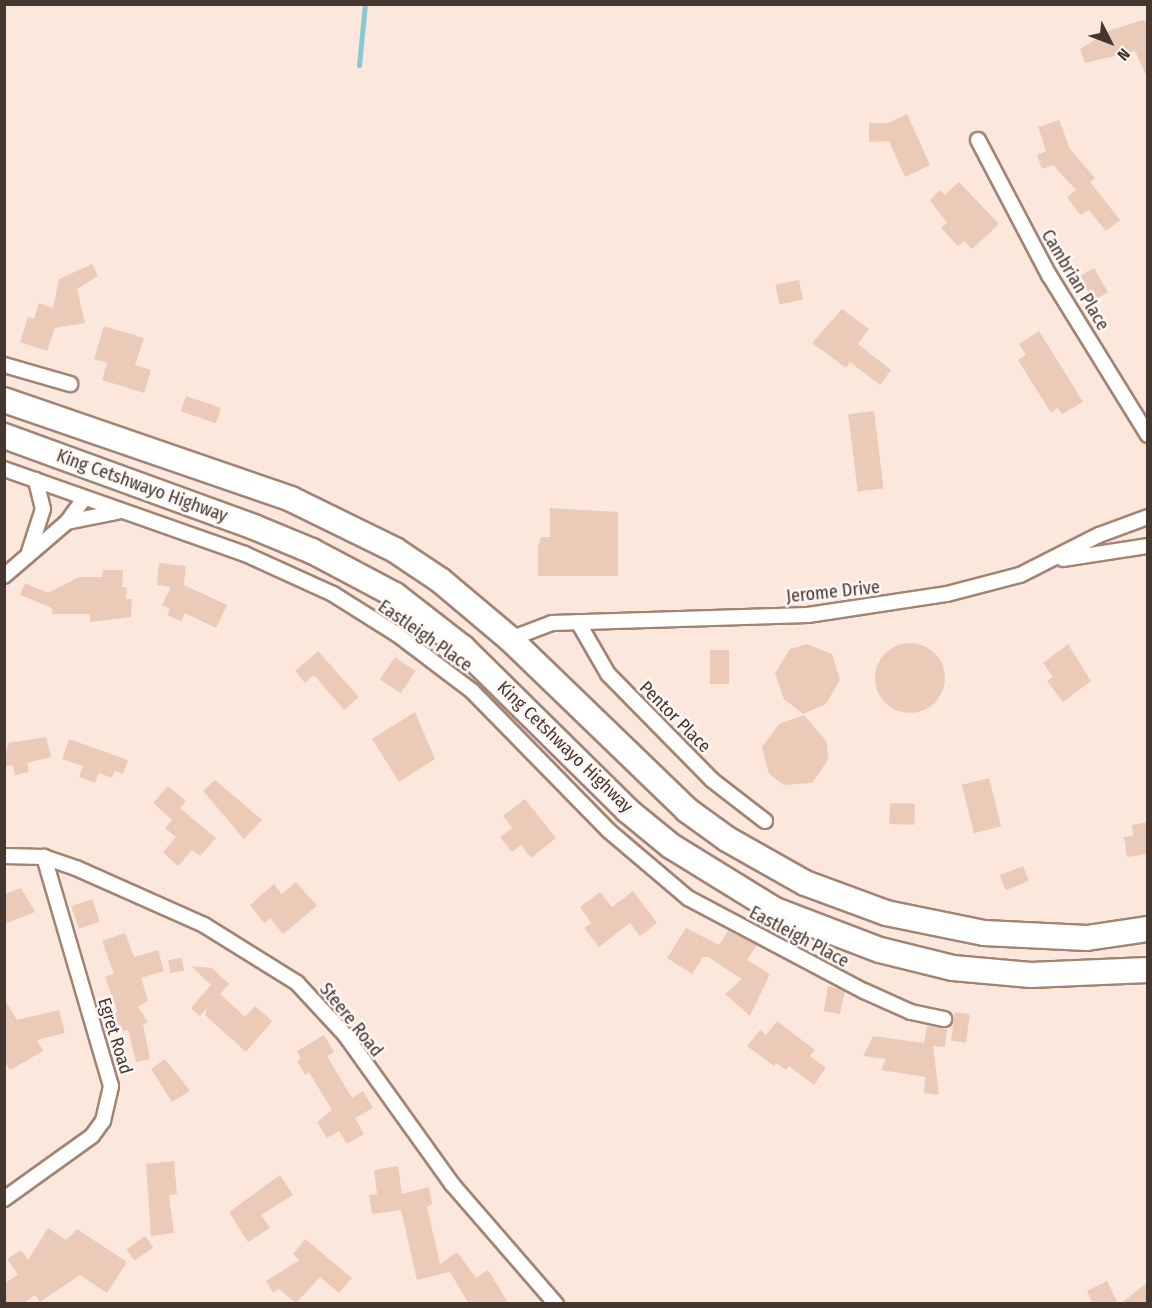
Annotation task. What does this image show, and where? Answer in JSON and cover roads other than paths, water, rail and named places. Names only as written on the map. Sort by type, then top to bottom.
[{"type":"highway","name":"King Cetshwayo Highway","points":[[4,400],[337,519],[440,580],[510,639],[687,810],[728,839],[805,883],[886,913],[984,933],[1087,938],[1148,929]]},
{"type":"highway","name":"King Cetshwayo Highway","points":[[4,436],[312,550],[395,595],[463,648],[627,810],[679,852],[775,910],[908,959],[953,968],[1031,975],[1148,970]]},
{"type":"street","name":"Cambrian Place","points":[[978,141],[1049,275],[1148,435]]},
{"type":"street","points":[[4,364],[70,384]]},
{"type":"street","name":"Eastleigh Place","points":[[4,469],[245,554],[341,600],[398,635],[472,691],[609,831],[688,898],[864,991],[911,1012],[944,1019]]},
{"type":"street","points":[[28,554],[42,517],[36,480]]},
{"type":"street","points":[[4,576],[67,522],[84,499]]},
{"type":"street","points":[[67,522],[119,511]]},
{"type":"street","name":"Jerome Drive","points":[[510,639],[552,623],[866,609],[991,584],[1052,561],[1099,535],[1148,518]]},
{"type":"street","points":[[1052,561],[1148,546]]},
{"type":"street","name":"Pentor Place","points":[[578,622],[608,674],[712,780],[765,821]]},
{"type":"street","name":"Steere Road","points":[[4,856],[44,857],[204,925],[297,982],[346,1036],[452,1184],[556,1304]]},
{"type":"street","name":"Egret Road","points":[[4,1199],[92,1136],[103,1121],[111,1086],[44,857]]},
{"type":"waterway","points":[[359,65],[365,4]]}]
